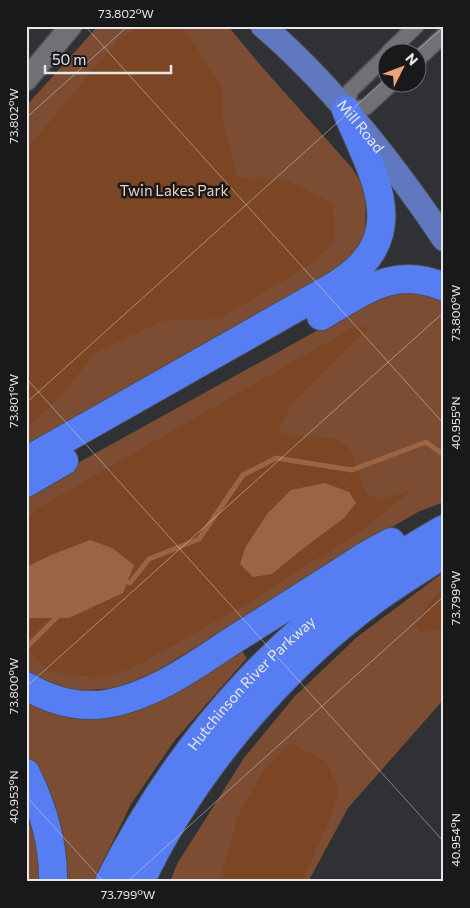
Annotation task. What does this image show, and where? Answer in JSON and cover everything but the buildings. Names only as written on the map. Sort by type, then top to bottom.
[{"type":"highway","points":[[26,461],[332,288],[358,269],[374,248],[379,234],[382,205],[376,182],[346,110]]},
{"type":"highway","points":[[26,483],[369,288],[395,279],[407,278],[422,280],[444,287]]},
{"type":"highway","points":[[26,686],[54,699],[72,704],[88,705],[115,702],[142,693],[198,663],[367,555],[395,540],[444,520]]},
{"type":"highway","name":"Hutchinson River Parkway","points":[[108,882],[137,828],[169,778],[188,750],[234,695],[286,643],[343,596],[400,555],[444,529]]},
{"type":"highway","name":"Hutchinson River Parkway","points":[[140,882],[159,846],[196,786],[260,705],[309,654],[374,600],[444,554]]},
{"type":"highway","points":[[26,773],[48,831],[54,882]]},
{"type":"main road","points":[[26,80],[71,26]]},
{"type":"main road","name":"Mill Road","points":[[263,26],[346,110],[389,163],[444,239]]},
{"type":"street","points":[[401,42],[416,26]]},
{"type":"street","points":[[428,50],[444,35]]},
{"type":"street","points":[[378,64],[350,91],[346,110],[366,107],[382,92]]},
{"type":"green space","name":"Twin Lakes Park","points":[[98,26],[228,26],[352,168],[366,191],[365,232],[349,262],[146,376],[26,447],[26,106]]},
{"type":"green space","name":"Twin Lakes Park","points":[[141,26],[183,27],[221,85],[223,124],[238,178],[289,181],[332,203],[335,232],[331,245],[308,266],[221,318],[163,321],[96,352],[59,398],[26,429],[26,150],[120,38]]},
{"type":"green space","points":[[405,289],[435,296],[444,302],[444,502],[420,511],[362,544],[155,672],[116,688],[77,691],[57,687],[26,671],[26,493],[383,294]]},
{"type":"green space","points":[[357,325],[369,328],[293,403],[278,431],[295,436],[324,437],[342,442],[350,450],[366,494],[381,500],[413,489],[365,528],[250,602],[129,670],[99,677],[69,675],[49,671],[26,649],[26,618],[30,619],[92,606],[123,593],[90,540],[26,567],[26,521],[38,508]],"holes":[[[350,508],[344,518],[305,547]]]},
{"type":"green space","points":[[444,572],[444,699],[348,808],[308,882],[170,882],[177,864],[244,758],[294,697],[357,637]]},
{"type":"green space","points":[[444,588],[444,629],[421,632],[416,625],[428,603]]},
{"type":"green space","points":[[241,650],[247,658],[175,740],[131,804],[93,882],[63,882],[54,827],[26,756],[26,697],[83,715]]},
{"type":"green space","points":[[289,743],[326,761],[339,790],[331,815],[302,882],[219,882],[239,814],[263,772]]},
{"type":"green space","points":[[26,814],[39,849],[38,882],[26,882]]},
{"type":"shaded area","points":[[325,483],[349,492],[356,503],[344,518],[272,574],[253,577],[240,564],[245,548],[267,514],[291,490]]},
{"type":"shaded area","points":[[90,540],[112,548],[134,565],[123,593],[69,618],[26,618],[26,567]]},
{"type":"waterway","points":[[121,580],[130,583],[149,559],[199,539],[243,475],[276,458],[352,470],[426,442],[444,455]]},
{"type":"waterway","points":[[26,648],[60,614]]}]
